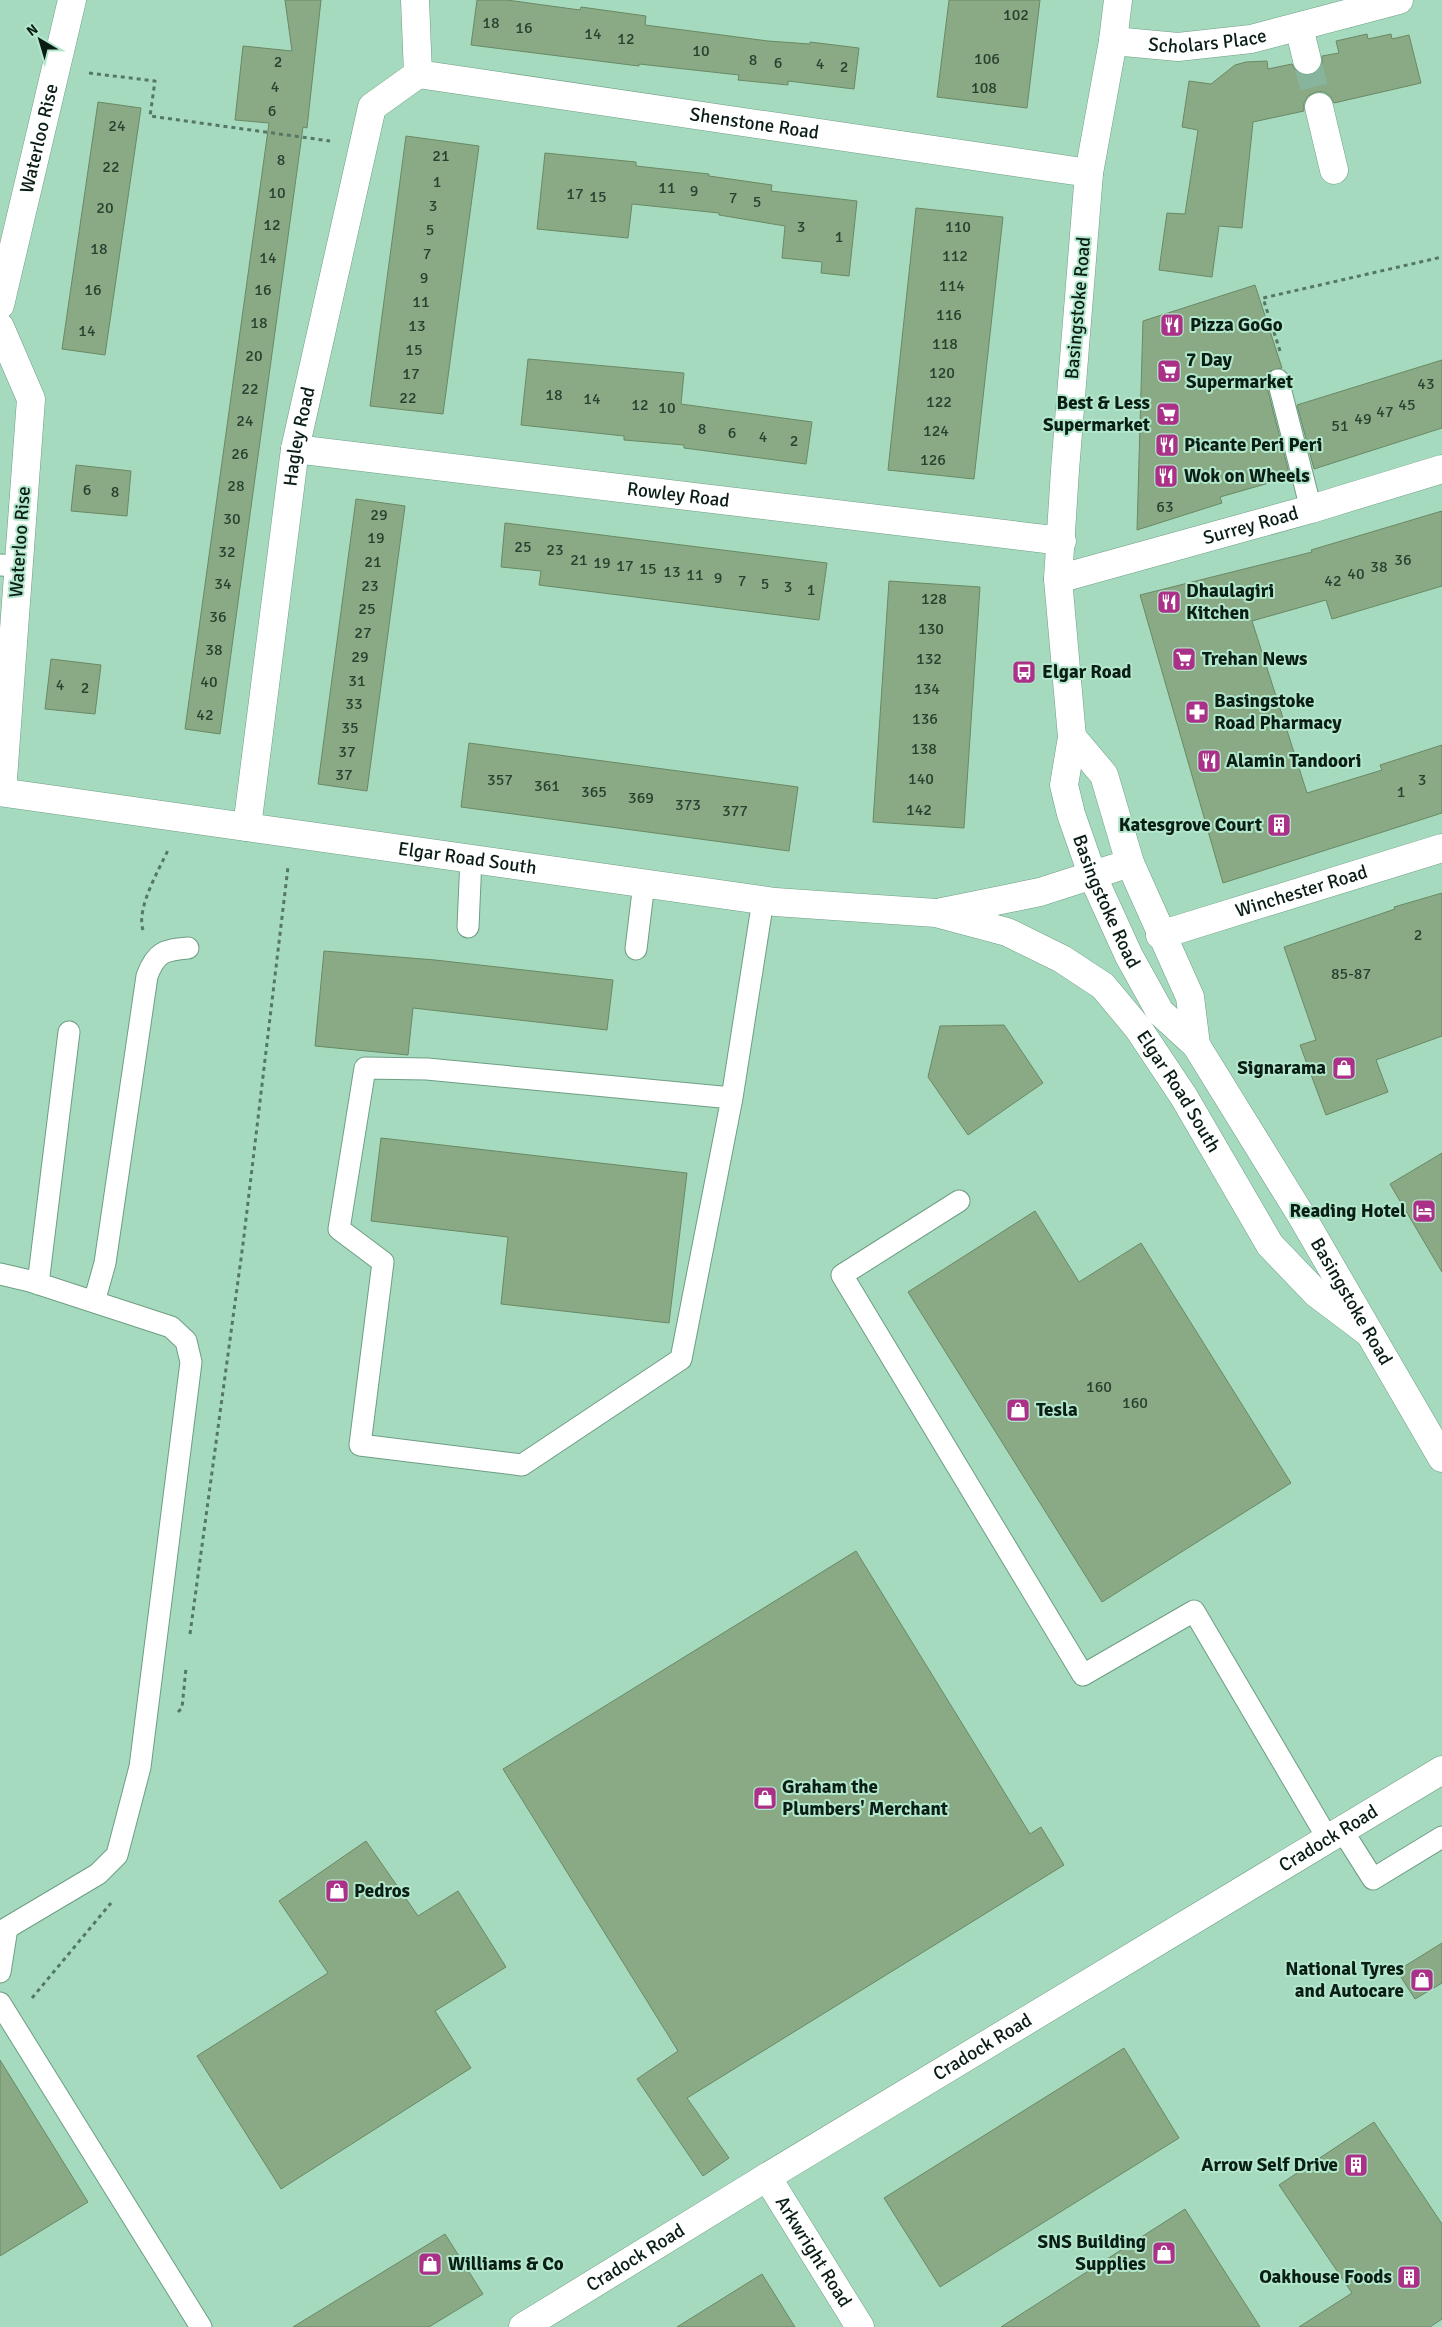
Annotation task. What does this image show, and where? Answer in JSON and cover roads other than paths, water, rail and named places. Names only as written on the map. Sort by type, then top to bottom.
[{"type":"street","name":"Waterloo Rise","points":[[0,306],[72,0]]},
{"type":"street","points":[[415,0],[418,74]]},
{"type":"street","name":"Basingstoke Road","points":[[1118,0],[1113,41],[1089,173],[1065,470],[1062,541],[1058,579],[1072,737],[1064,785],[1071,814],[1093,877],[1130,956],[1160,1012],[1196,1045],[1301,1215],[1442,1458]]},
{"type":"street","name":"Scholars Place","points":[[1113,41],[1178,47],[1251,39],[1399,0]]},
{"type":"street","points":[[1300,27],[1307,60]]},
{"type":"street","name":"Hagley Road","points":[[247,827],[295,449],[363,145],[372,107],[418,74]]},
{"type":"street","name":"Shenstone Road","points":[[418,74],[1089,173]]},
{"type":"street","points":[[1318,107],[1334,170]]},
{"type":"street","name":"Waterloo Rise","points":[[0,327],[31,399],[9,565],[1,792]]},
{"type":"street","name":"Rowley Road","points":[[295,449],[1062,541]]},
{"type":"street","name":"Surrey Road","points":[[1058,579],[1311,509],[1442,469]]},
{"type":"street","name":"Basingstoke Road","points":[[1072,737],[1104,774],[1130,863],[1160,935],[1190,997],[1196,1045]]},
{"type":"street","name":"Elgar Road South","points":[[1,792],[762,900],[936,913],[1007,932],[1062,959],[1103,986],[1138,1028],[1184,1096],[1270,1245],[1316,1293],[1370,1333]]},
{"type":"street","name":"Winchester Road","points":[[1160,935],[1442,848]]},
{"type":"street","name":"Elgar Road South","points":[[936,913],[1040,892],[1093,877],[1130,863]]},
{"type":"street","name":"Cradock Road","points":[[523,2327],[767,2177],[1442,1770]]},
{"type":"street","name":"Arkwright Road","points":[[767,2177],[860,2327]]},
{"type":"lane","points":[[1278,380],[1311,509]]},
{"type":"lane","points":[[468,927],[471,858]]},
{"type":"lane","points":[[636,950],[644,883]]},
{"type":"lane","points":[[732,1098],[427,1069],[365,1068],[339,1228],[383,1262],[360,1445],[522,1465],[681,1359],[732,1098],[762,900]]},
{"type":"lane","points":[[94,1302],[105,1263],[147,976],[153,962],[167,950],[188,948]]},
{"type":"lane","points":[[38,1284],[70,1032]]},
{"type":"lane","points":[[959,1201],[842,1275],[1083,1675],[1194,1611],[1335,1835],[1373,1878],[1442,1837]]},
{"type":"lane","points":[[0,1274],[38,1284],[171,1327],[186,1341],[191,1362],[140,1767],[117,1855],[98,1874],[7,1928],[0,1972]]},
{"type":"lane","points":[[0,2003],[202,2327]]},
{"type":"tunnel","points":[[1307,60],[1319,107]]},
{"type":"place","name":"Pizza GoGo","points":[[1172,325]]},
{"type":"place","name":"7 Day Supermarket","points":[[1169,371]]},
{"type":"place","name":"Best & Less Supermarket","points":[[1168,414]]},
{"type":"place","name":"Picante Peri Peri","points":[[1167,445]]},
{"type":"place","name":"Wok on Wheels","points":[[1166,476]]},
{"type":"place","name":"Dhaulagiri Kitchen","points":[[1169,602]]},
{"type":"place","name":"Trehan News","points":[[1184,659]]},
{"type":"place","name":"Elgar Road","points":[[1024,672]]},
{"type":"place","name":"Basingstoke Road Pharmacy","points":[[1197,712]]},
{"type":"place","name":"Alamin Tandoori","points":[[1209,761]]},
{"type":"place","name":"Katesgrove Court","points":[[1279,825]]},
{"type":"place","name":"Signarama","points":[[1344,1068]]},
{"type":"place","name":"Reading Hotel","points":[[1424,1211]]},
{"type":"place","name":"Tesla","points":[[1018,1410]]},
{"type":"place","name":"Graham the Plumbers' Merchant","points":[[765,1798]]},
{"type":"place","name":"Pedros","points":[[337,1891]]},
{"type":"place","name":"National Tyres and Autocare","points":[[1422,1980]]},
{"type":"place","name":"Arrow Self Drive","points":[[1356,2165]]},
{"type":"place","name":"SNS Building Supplies","points":[[1164,2253]]},
{"type":"place","name":"Williams & Co","points":[[430,2264]]},
{"type":"place","name":"Oakhouse Foods","points":[[1409,2277]]}]
